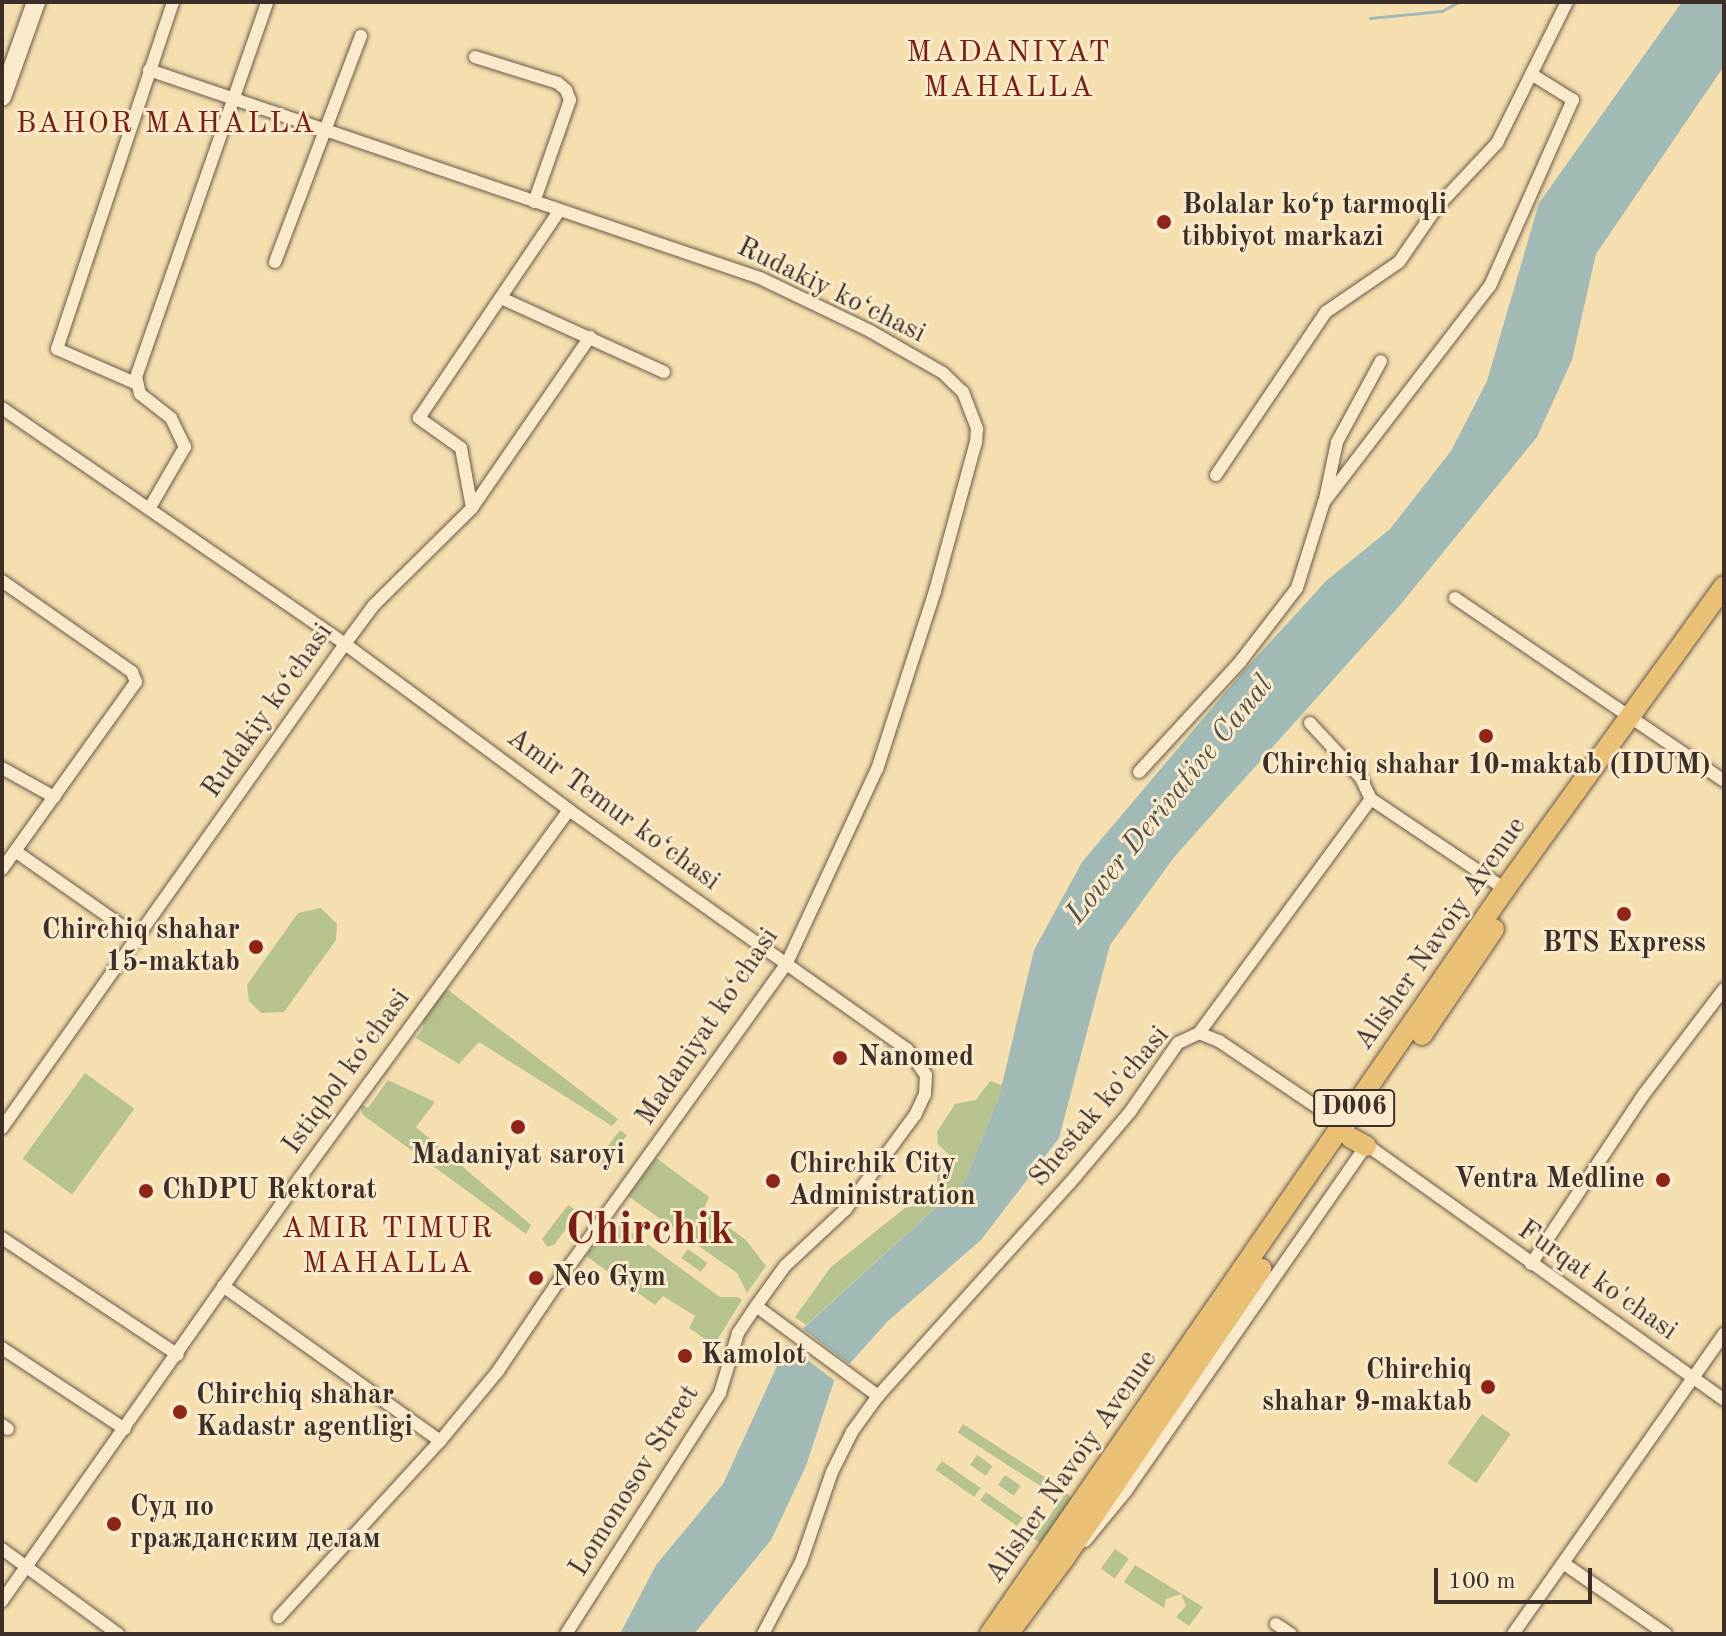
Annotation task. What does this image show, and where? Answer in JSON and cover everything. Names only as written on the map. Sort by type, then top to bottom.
[{"type":"main road","points":[[3,91],[36,2]]},
{"type":"main road","name":"Alisher Navoiy Avenue","points":[[1008,1634],[1064,1559],[1637,722],[1724,586]]},
{"type":"main road","name":"Alisher Navoiy Avenue","points":[[990,1634],[1353,1135],[1505,889],[1724,609]]},
{"type":"street","points":[[149,509],[185,447],[171,418],[140,394],[135,383],[57,349],[173,2]]},
{"type":"street","points":[[135,383],[267,2]]},
{"type":"street","points":[[1216,475],[1326,312],[1399,262],[1437,207],[1497,143],[1567,2]]},
{"type":"street","points":[[275,262],[361,36]]},
{"type":"street","points":[[475,57],[558,83],[566,90],[570,100],[534,202]]},
{"type":"street","name":"Rudakiy ko‘chasi","points":[[149,70],[760,278],[870,331],[943,373]]},
{"type":"street","points":[[1324,502],[1490,286],[1573,100],[1531,74]]},
{"type":"street","points":[[472,508],[461,448],[419,418],[560,210]]},
{"type":"street","points":[[501,298],[664,372]]},
{"type":"street","name":"Rudakiy ko‘chasi","points":[[2,1128],[345,644],[374,605],[472,508],[590,337]]},
{"type":"street","points":[[1139,772],[1240,662],[1297,588],[1324,502],[1337,442],[1381,361]]},
{"type":"street","name":"Madaniyat ko‘chasi","points":[[279,1617],[440,1441],[498,1371],[566,1270],[787,963],[877,769],[970,466],[976,442],[975,417],[963,392],[943,373]]},
{"type":"street","name":"Amir Temur ko‘chasi","points":[[2,408],[345,644],[569,810],[907,1049],[926,1075],[915,1115],[846,1209],[785,1266],[756,1306]]},
{"type":"street","points":[[2,581],[132,672],[136,682],[2,869]]},
{"type":"street","points":[[1455,598],[1724,781]]},
{"type":"street","points":[[1310,723],[1361,778],[1371,799],[1505,889]]},
{"type":"street","points":[[2,768],[54,797]]},
{"type":"street","name":"Shestak ko'chasi","points":[[763,1634],[807,1548],[832,1472],[852,1432],[878,1396],[1130,1112],[1178,1043],[1199,1033],[1371,799]]},
{"type":"street","name":"Istiqbol ko‘chasi","points":[[2,1601],[178,1355],[223,1286],[569,810]]},
{"type":"street","points":[[15,851],[138,937]]},
{"type":"street","points":[[1531,1264],[1644,1094],[1724,989]]},
{"type":"street","name":"Furqat ko'chasi","points":[[1199,1033],[1219,1041],[1724,1400]]},
{"type":"street","points":[[2,1238],[178,1355]]},
{"type":"street","points":[[223,1286],[440,1441]]},
{"type":"street","points":[[756,1306],[878,1396]]},
{"type":"street","name":"Lomonosov Street","points":[[566,1634],[720,1393],[738,1333],[756,1306]]},
{"type":"street","points":[[1513,1634],[1724,1334]]},
{"type":"street","points":[[2,1348],[125,1429]]},
{"type":"street","points":[[2,1549],[118,1634]]},
{"type":"street","points":[[1563,1563],[1666,1634]]},
{"type":"street","points":[[1276,1624],[1291,1634]]},
{"type":"green space","points":[[321,908],[337,924],[336,940],[284,1012],[261,1013],[249,1001],[247,985],[298,913]]},
{"type":"green space","points":[[448,990],[618,1119],[612,1126],[479,1042],[459,1064],[416,1038],[423,1028],[423,1016],[442,991]]},
{"type":"green space","points":[[85,1073],[134,1109],[72,1195],[23,1159]]},
{"type":"green space","points":[[388,1080],[435,1102],[416,1127],[531,1225],[526,1234],[363,1115],[359,1103],[368,1108]]},
{"type":"green space","points":[[990,1081],[1002,1085],[999,1097],[965,1181],[806,1325],[795,1317],[830,1268],[905,1208],[930,1202],[937,1191],[937,1173],[951,1157],[938,1144],[937,1132],[955,1104],[976,1100]]},
{"type":"green space","points":[[620,1130],[627,1135],[604,1168],[596,1162]]},
{"type":"green space","points":[[656,1158],[709,1197],[704,1209],[746,1240],[766,1266],[747,1293],[737,1273],[628,1196]]},
{"type":"green space","points":[[568,1205],[578,1212],[554,1245],[547,1247],[542,1239]]},
{"type":"green space","points":[[613,1219],[720,1297],[742,1300],[714,1345],[689,1328],[695,1316],[663,1296],[655,1305],[586,1256]]},
{"type":"green space","points":[[688,1249],[707,1263],[701,1272],[682,1258]]},
{"type":"green space","points":[[1482,1414],[1511,1434],[1476,1483],[1448,1463]]},
{"type":"green space","points":[[963,1424],[1047,1478],[1041,1487],[958,1432]]},
{"type":"green space","points":[[977,1455],[993,1466],[986,1476],[970,1465]]},
{"type":"green space","points":[[942,1461],[981,1488],[974,1497],[936,1470]]},
{"type":"green space","points":[[1005,1475],[1021,1486],[1014,1496],[998,1485]]},
{"type":"green space","points":[[986,1492],[1023,1518],[1017,1526],[980,1500]]},
{"type":"green space","points":[[1066,1493],[1073,1498],[1040,1544],[1033,1538]]},
{"type":"green space","points":[[1115,1549],[1129,1559],[1115,1578],[1101,1568]]},
{"type":"green space","points":[[1135,1565],[1203,1607],[1189,1626],[1176,1617],[1186,1606],[1181,1594],[1166,1599],[1164,1608],[1124,1582]]},
{"type":"water","name":"Lower Derivative Canal","points":[[1682,2],[1724,2],[1724,66],[1596,254],[1572,360],[1537,437],[1401,604],[1175,856],[1110,945],[1059,1138],[981,1240],[888,1321],[834,1381],[806,1466],[771,1540],[694,1634],[620,1634],[656,1565],[723,1484],[788,1342],[965,1181],[999,1097],[1034,950],[1082,862],[1240,675],[1326,581],[1390,529],[1451,451],[1487,381],[1539,203]]},
{"type":"pier","points":[[799,1326],[853,1366],[839,1384],[786,1344]]},
{"type":"waterway","points":[[1370,18],[1442,11],[1458,2]]},
{"type":"place","name":"Bolalar ko‘p tarmoqli tibbiyot markazi","points":[[1164,222]]},
{"type":"place","name":"Chirchiq shahar 10-maktab (IDUM)","points":[[1486,736]]},
{"type":"place","name":"BTS Express","points":[[1624,914]]},
{"type":"place","name":"Chirchiq shahar 15-maktab","points":[[256,947]]},
{"type":"place","name":"Nanomed","points":[[840,1058]]},
{"type":"place","name":"Madaniyat saroyi","points":[[518,1127]]},
{"type":"place","name":"Ventra Medline","points":[[1663,1180]]},
{"type":"place","name":"Chirchik City Administration","points":[[773,1181]]},
{"type":"place","name":"ChDPU Rektorat","points":[[146,1191]]},
{"type":"place","name":"Neo Gym","points":[[536,1278]]},
{"type":"place","name":"Kamolot","points":[[685,1356]]},
{"type":"place","name":"Chirchiq shahar 9-maktab","points":[[1488,1387]]},
{"type":"place","name":"Chirchiq shahar Kadastr agentligi","points":[[180,1412]]},
{"type":"place","name":"Суд по гражданским делам","points":[[114,1524]]},
{"type":"district","name":"MADANIYAT MAHALLA","points":[[1009,70]]},
{"type":"district","name":"BAHOR MAHALLA","points":[[166,124]]},
{"type":"district","name":"Chirchik","points":[[650,1231]]},
{"type":"district","name":"AMIR TIMUR MAHALLA","points":[[388,1246]]}]
